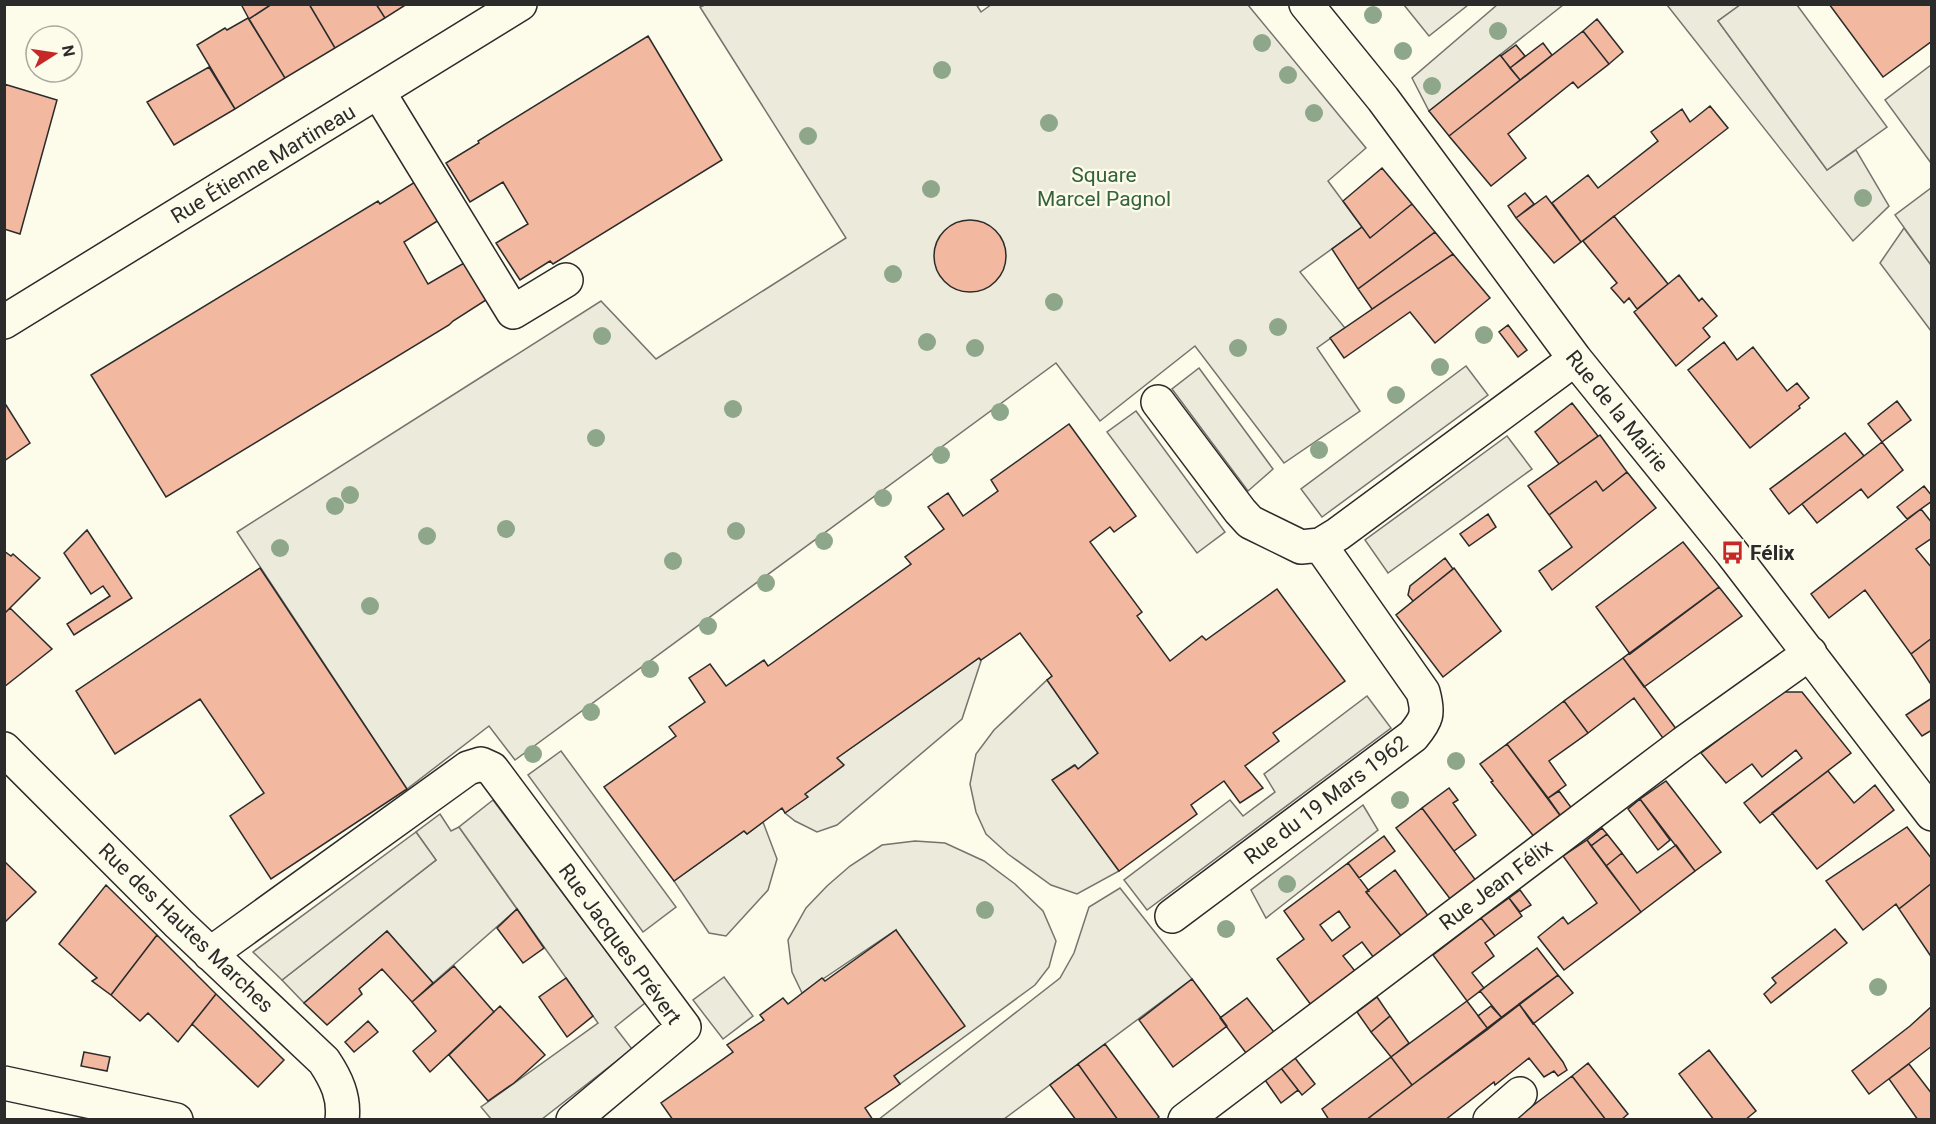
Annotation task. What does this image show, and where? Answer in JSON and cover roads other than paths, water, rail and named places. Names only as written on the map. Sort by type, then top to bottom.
[{"type":"street","name":"Rue Étienne Martineau","points":[[4,322],[520,4]]},
{"type":"street","name":"Rue de la Mairie","points":[[1306,4],[1383,99],[1575,359],[1732,553],[1932,814]]},
{"type":"street","points":[[379,93],[513,312],[566,280]]},
{"type":"street","points":[[1158,402],[1250,522],[1301,547],[1320,544],[1338,534],[1575,359]]},
{"type":"street","name":"Rue du 19 Mars 1962","points":[[1172,916],[1413,736],[1427,717],[1427,705],[1423,692],[1320,544]]},
{"type":"street","name":"Rue Jean Félix","points":[[1185,1119],[1684,743],[1810,653]]},
{"type":"street","name":"Rue des Hautes Marches","points":[[4,749],[210,954],[324,1061],[341,1092],[342,1119]]},
{"type":"street","name":"Rue Jacques Prévert","points":[[210,954],[468,768],[481,764],[492,769],[684,1027],[573,1119]]},
{"type":"street","points":[[4,1083],[176,1119]]},
{"type":"street","points":[[1490,1119],[1520,1094]]},
{"type":"place","name":"Félix","points":[[1732,553]]},
{"type":"park label","name":"Square Marcel Pagnol","points":[[1104,187]]}]
